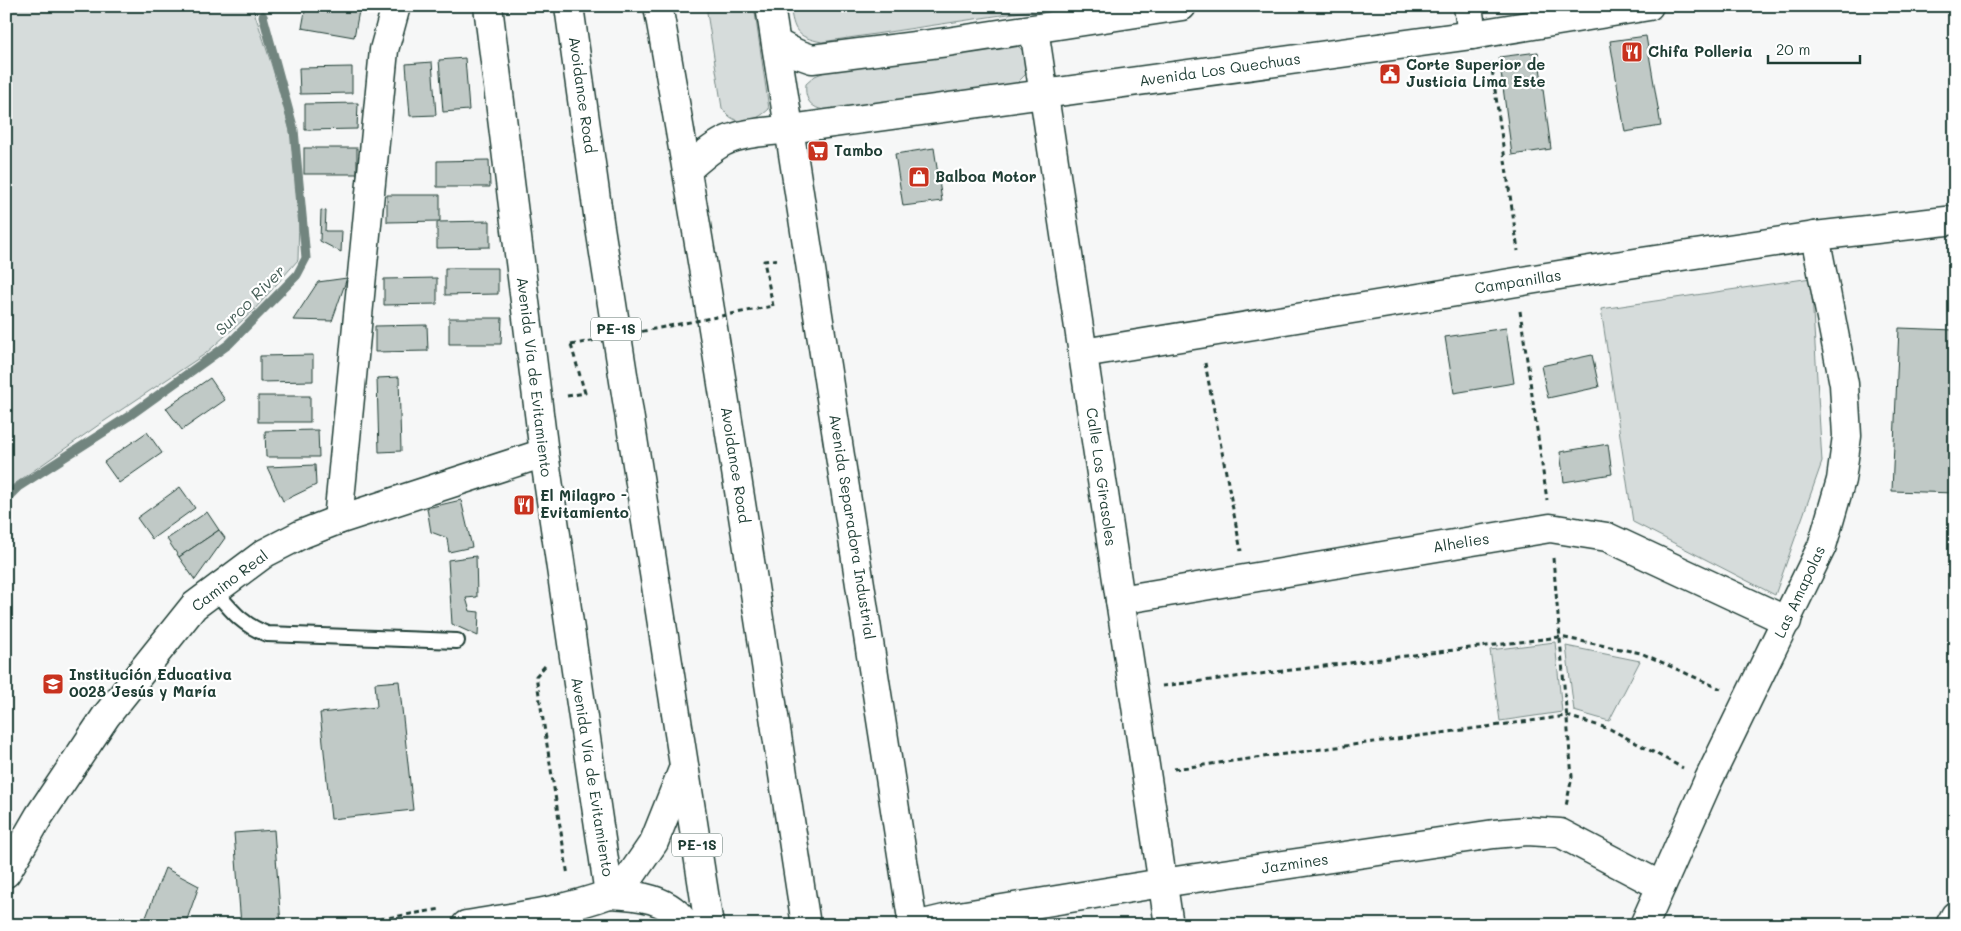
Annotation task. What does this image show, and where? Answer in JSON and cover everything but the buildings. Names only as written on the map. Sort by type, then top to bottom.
[{"type":"main road","points":[[338,520],[384,50],[396,6]]},
{"type":"main road","name":"Avenida Vía de Evitamiento","points":[[488,6],[544,453],[609,894]]},
{"type":"main road","name":"Avoidance Road","points":[[569,6],[599,221],[709,925]]},
{"type":"main road","name":"Avoidance Road","points":[[658,6],[688,170],[806,925]]},
{"type":"main road","name":"Avenida Separadora Industrial","points":[[770,6],[913,925]]},
{"type":"main road","points":[[776,43],[812,59],[1034,29],[1182,6]]},
{"type":"main road","points":[[1468,6],[1479,34]]},
{"type":"main road","name":"Avenida Los Quechuas","points":[[688,170],[724,142],[740,136],[1479,34],[1649,6]]},
{"type":"main road","name":"Calle Los Girasoles","points":[[1034,29],[1169,925]]},
{"type":"main road","name":"Campanillas","points":[[1083,353],[1815,236],[1955,220]]},
{"type":"main road","name":"Las Amapolas","points":[[1644,925],[1708,781],[1822,546],[1842,480],[1847,436],[1844,384],[1815,236]]},
{"type":"main road","name":"Camino Real","points":[[6,873],[39,816],[106,716],[194,606],[214,590],[266,553],[302,534],[338,520],[544,453]]},
{"type":"main road","name":"Alhelies","points":[[1120,600],[1550,528],[1607,537],[1787,621]]},
{"type":"main road","points":[[609,894],[630,876],[654,842],[684,766]]},
{"type":"main road","name":"Jazmines","points":[[919,925],[953,917],[1162,883],[1494,834],[1528,831],[1560,833],[1661,886]]},
{"type":"main road","points":[[466,925],[572,906],[609,894],[636,895],[660,902],[680,915],[686,925]]},
{"type":"main road","points":[[1950,925],[1955,916]]},
{"type":"lane","points":[[214,590],[243,622],[253,629],[267,634],[457,641]]},
{"type":"path","points":[[1479,34],[1519,282],[1550,528],[1572,777],[1560,833]]},
{"type":"path","points":[[584,393],[571,345],[773,306],[764,261]]},
{"type":"path","points":[[1200,335],[1246,578]]},
{"type":"path","points":[[570,634],[536,676],[572,906]]},
{"type":"path","points":[[1133,690],[1560,637],[1641,653],[1747,700]]},
{"type":"path","points":[[1146,773],[1566,716],[1610,729],[1708,781]]},
{"type":"shaded area","points":[[6,6],[252,6],[275,75],[293,145],[297,174],[299,217],[298,260],[253,311],[205,354],[6,490]]},
{"type":"shaded area","points":[[706,6],[754,6],[769,109],[757,118],[739,121],[733,119],[722,108]]},
{"type":"shaded area","points":[[790,6],[1061,6],[822,42],[807,38],[798,32],[793,21]]},
{"type":"shaded area","points":[[1018,46],[1024,52],[1028,72],[1017,83],[844,111],[829,111],[816,108],[811,104],[806,93],[806,84],[815,76],[827,71]]},
{"type":"shaded area","points":[[1811,278],[1822,462],[1775,595],[1633,522],[1601,309]]},
{"type":"shaded area","points":[[1555,642],[1562,712],[1500,721],[1490,650]]},
{"type":"shaded area","points":[[1566,646],[1640,661],[1609,721],[1574,711]]},
{"type":"waterway","name":"Surco River","points":[[6,499],[18,487],[129,416],[229,344],[297,275],[306,258],[294,130],[263,16]]},
{"type":"place","name":"Chifa Polleria","points":[[1632,52]]},
{"type":"place","name":"Corte Superior de Justicia Lima Este","points":[[1390,74]]},
{"type":"place","name":"Tambo","points":[[818,151]]},
{"type":"place","name":"Balboa Motor","points":[[919,177]]},
{"type":"place","name":"El Milagro - Evitamiento","points":[[524,505]]},
{"type":"place","name":"Institución Educativa 0028 Jesús y María","points":[[53,684]]}]
